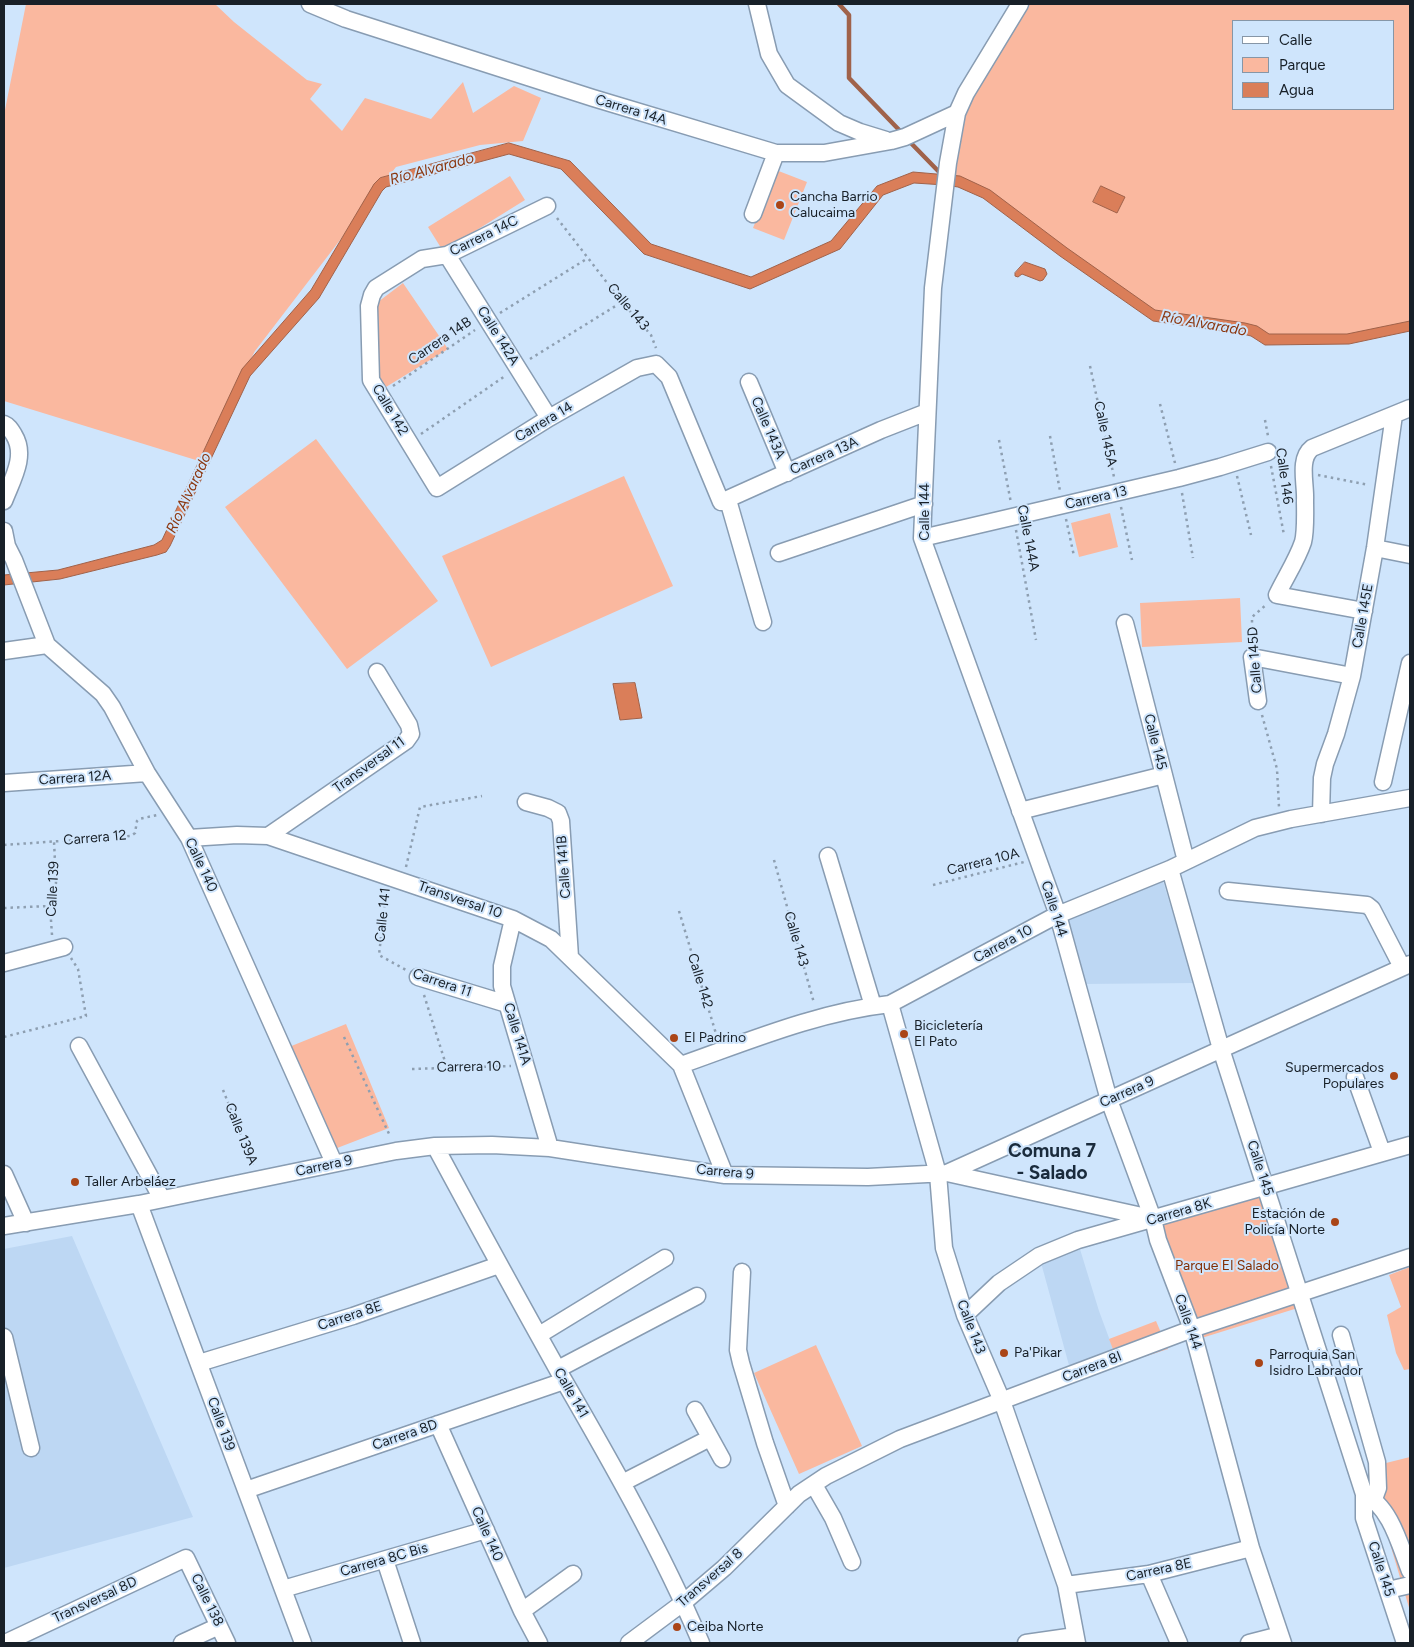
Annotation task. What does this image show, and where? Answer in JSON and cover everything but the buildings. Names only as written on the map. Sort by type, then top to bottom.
[{"type":"street","name":"Carrera 14A","points":[[310,4],[346,19],[584,96],[776,153],[824,153],[898,139],[956,113]]},
{"type":"street","points":[[757,4],[769,54],[787,85],[839,123],[872,136],[898,139]]},
{"type":"street","name":"Calle 144","points":[[1020,4],[966,93],[956,113],[948,161],[933,288],[922,538],[1058,915],[1109,1100],[1153,1219],[1158,1240],[1192,1328],[1251,1548],[1281,1639]]},
{"type":"street","points":[[753,214],[776,153]]},
{"type":"street","name":"Carrera 14C","points":[[372,295],[376,288],[422,260],[448,255],[547,206]]},
{"type":"street","name":"Calle 142A","points":[[448,255],[549,418]]},
{"type":"street","name":"Calle 142","points":[[372,295],[369,306],[371,380],[437,488]]},
{"type":"street","points":[[656,364],[669,377],[725,501],[763,622]]},
{"type":"street","name":"Carrera 14","points":[[437,488],[549,418],[637,368],[656,364]]},
{"type":"street","name":"Calle 143A","points":[[749,382],[787,473]]},
{"type":"street","points":[[1364,611],[1277,595],[1303,541],[1306,456],[1312,448],[1410,408]]},
{"type":"street","name":"Carrera 13A","points":[[725,501],[881,430],[922,412],[927,412]]},
{"type":"street","name":"Calle 145E","points":[[1321,814],[1322,778],[1352,676],[1364,611],[1394,414]]},
{"type":"street","points":[[4,424],[9,426],[19,443],[19,463],[4,501]]},
{"type":"street","name":"Carrera 13","points":[[922,538],[1118,493],[1234,463],[1268,452]]},
{"type":"street","points":[[779,553],[924,504]]},
{"type":"street","name":"Calle 140","points":[[4,531],[7,546],[47,645],[103,694],[112,707],[147,773],[189,838],[334,1163]]},
{"type":"street","points":[[1374,548],[1410,555]]},
{"type":"street","name":"Calle 145","points":[[1125,622],[1186,861]]},
{"type":"street","points":[[4,651],[47,645]]},
{"type":"street","points":[[1252,657],[1352,676]]},
{"type":"street","name":"Calle 145D","points":[[1252,657],[1258,701]]},
{"type":"street","points":[[1383,782],[1410,662]]},
{"type":"street","name":"Transversal 11","points":[[268,836],[406,741],[410,734],[409,725],[377,672]]},
{"type":"street","name":"Carrera 12A","points":[[4,783],[147,773]]},
{"type":"street","points":[[1020,811],[1164,775]]},
{"type":"street","name":"Carrera 10","points":[[681,1065],[818,1018],[890,1004],[1058,915],[1170,869],[1255,828],[1375,803],[1410,798]]},
{"type":"street","name":"Calle 141B","points":[[526,802],[558,813],[561,821],[570,957]]},
{"type":"street","name":"Transversal 10","points":[[189,838],[237,835],[268,836],[513,919],[552,938],[681,1065]]},
{"type":"street","points":[[828,856],[873,1006]]},
{"type":"street","name":"Calle 145","points":[[1170,869],[1221,1049],[1367,1499],[1364,1518],[1405,1643]]},
{"type":"street","points":[[1228,891],[1367,905],[1372,909],[1406,966]]},
{"type":"street","name":"Calle 141A","points":[[513,919],[502,966],[502,986],[550,1148]]},
{"type":"street","points":[[4,963],[64,947]]},
{"type":"street","name":"Carrera 9","points":[[4,1226],[139,1204],[334,1163],[396,1151],[435,1146],[492,1145],[550,1148],[725,1175],[868,1177],[942,1174],[1406,966]]},
{"type":"street","name":"Carrera 11","points":[[418,977],[507,1004]]},
{"type":"street","name":"Calle 143","points":[[890,1004],[942,1174],[944,1248],[965,1315],[1002,1401],[1066,1586],[1076,1639]]},
{"type":"street","points":[[79,1046],[162,1199]]},
{"type":"street","points":[[681,1065],[725,1175]]},
{"type":"street","points":[[1355,1077],[1382,1152]]},
{"type":"street","name":"Carrera 8K","points":[[965,1315],[1000,1283],[1039,1256],[1078,1240],[1410,1145]]},
{"type":"street","name":"Calle 141","points":[[435,1146],[499,1265],[622,1483],[684,1602],[701,1643]]},
{"type":"street","points":[[4,1174],[26,1223]]},
{"type":"street","points":[[942,1174],[1153,1219]]},
{"type":"street","name":"Calle 139","points":[[139,1204],[303,1643]]},
{"type":"street","name":"Carrera 8I","points":[[787,1506],[799,1494],[826,1476],[900,1439],[1192,1328],[1410,1257]]},
{"type":"street","points":[[539,1336],[665,1258]]},
{"type":"street","name":"Carrera 8E","points":[[199,1363],[353,1316],[499,1265]]},
{"type":"street","points":[[742,1272],[738,1350],[787,1506]]},
{"type":"street","name":"Carrera 8D","points":[[246,1490],[438,1424],[561,1375],[697,1296]]},
{"type":"street","points":[[1341,1335],[1377,1462],[1378,1488],[1367,1499]]},
{"type":"street","points":[[4,1337],[31,1448]]},
{"type":"street","points":[[696,1410],[722,1459]]},
{"type":"street","name":"Calle 140","points":[[438,1424],[538,1643]]},
{"type":"street","points":[[622,1483],[710,1438]]},
{"type":"street","points":[[814,1485],[833,1518],[852,1562]]},
{"type":"street","name":"Calle 145","points":[[1367,1499],[1389,1520],[1410,1572]]},
{"type":"street","name":"Transversal 8","points":[[628,1643],[684,1602],[724,1568],[787,1506]]},
{"type":"street","name":"Carrera 8C Bis","points":[[283,1589],[486,1530]]},
{"type":"street","name":"Carrera 8E","points":[[1066,1586],[1149,1574],[1251,1548]]},
{"type":"street","name":"Calle 138","points":[[186,1558],[227,1643]]},
{"type":"street","name":"Transversal 8D","points":[[5,1643],[186,1558]]},
{"type":"street","points":[[385,1560],[412,1643]]},
{"type":"street","points":[[522,1611],[573,1574]]},
{"type":"street","points":[[1149,1574],[1179,1643]]},
{"type":"street","points":[[1388,1590],[1410,1585]]},
{"type":"street","points":[[182,1643],[219,1626]]},
{"type":"street","points":[[1026,1643],[1076,1639]]},
{"type":"street","points":[[1249,1643],[1281,1639]]},
{"type":"path","name":"Calle 143","points":[[547,206],[622,302],[651,335],[657,352],[656,364]]},
{"type":"path","name":"Carrera 14B","points":[[380,394],[488,320],[588,258]]},
{"type":"path","points":[[409,442],[518,367],[622,302]]},
{"type":"path","name":"Calle 145A","points":[[1090,366],[1132,560]]},
{"type":"path","name":"Calle 146","points":[[1265,420],[1270,444],[1268,452],[1284,535]]},
{"type":"path","points":[[1050,436],[1074,556]]},
{"type":"path","name":"Calle 144A","points":[[999,440],[1036,640]]},
{"type":"path","points":[[1234,463],[1251,535]]},
{"type":"path","points":[[1304,473],[1384,488]]},
{"type":"path","name":"Calle 145D","points":[[1252,657],[1252,617],[1277,595]]},
{"type":"path","name":"Calle 145D","points":[[1258,701],[1277,769],[1280,794],[1279,822]]},
{"type":"path","name":"Calle 141","points":[[379,955],[395,878],[420,807],[482,796]]},
{"type":"path","name":"Carrera 12","points":[[4,845],[133,835],[135,833],[136,821],[158,815],[167,803]]},
{"type":"path","name":"Calle 139","points":[[4,1037],[86,1016],[78,969],[64,947],[52,937],[50,906],[56,883],[54,841]]},
{"type":"path","name":"Carrera 10A","points":[[934,885],[1038,859]]},
{"type":"path","name":"Calle 143","points":[[774,860],[818,1018]]},
{"type":"path","points":[[4,908],[50,906]]},
{"type":"path","name":"Calle 142","points":[[679,911],[722,1051]]},
{"type":"path","name":"Carrera 11","points":[[379,955],[418,977]]},
{"type":"path","points":[[418,977],[448,1068]]},
{"type":"path","points":[[344,1037],[396,1151]]},
{"type":"path","name":"Carrera 10","points":[[412,1069],[527,1066]]},
{"type":"path","name":"Calle 139A","points":[[223,1090],[259,1179]]},
{"type":"shaded area","points":[[1162,878],[1194,983],[1083,984],[1067,920]]},
{"type":"shaded area","points":[[72,1236],[193,1517],[4,1568],[4,1249]]},
{"type":"shaded area","points":[[1079,1246],[1099,1311],[1119,1365],[1073,1380],[1040,1259]]},
{"type":"green space","points":[[26,4],[215,4],[234,22],[307,80],[322,84],[310,99],[342,131],[365,98],[431,119],[463,82],[473,113],[514,86],[541,98],[523,141],[480,145],[396,167],[255,351],[199,461],[4,401],[4,115]]},
{"type":"green space","points":[[1025,4],[1410,4],[1410,326],[1348,339],[1268,339],[1254,331],[1154,315],[986,194],[946,179],[957,115]]},
{"type":"green space","name":"Cancha Barrio Calucaima","points":[[776,170],[807,182],[784,240],[753,228]]},
{"type":"green space","points":[[510,176],[525,200],[443,251],[428,227]]},
{"type":"green space","points":[[403,283],[448,349],[386,387],[373,366],[374,305]]},
{"type":"green space","points":[[316,439],[438,601],[347,669],[225,507]]},
{"type":"green space","points":[[624,476],[673,586],[491,667],[442,556]]},
{"type":"green space","points":[[1110,513],[1118,547],[1079,557],[1071,523]]},
{"type":"green space","points":[[1240,598],[1242,642],[1142,647],[1140,603]]},
{"type":"green space","points":[[346,1024],[389,1128],[332,1150],[289,1047]]},
{"type":"green space","name":"Parque El Salado","points":[[1264,1193],[1301,1307],[1192,1341],[1150,1224]]},
{"type":"green space","points":[[1410,1267],[1410,1369],[1404,1370],[1396,1353],[1387,1315],[1401,1307],[1389,1275]]},
{"type":"green space","points":[[1156,1321],[1168,1349],[1119,1365],[1109,1339]]},
{"type":"green space","points":[[816,1345],[862,1446],[799,1474],[754,1373]]},
{"type":"green space","points":[[1410,1457],[1410,1611],[1377,1500],[1374,1466]]},
{"type":"water","name":"Río Alvarado","points":[[509,143],[570,161],[651,244],[751,277],[831,241],[877,186],[913,172],[960,176],[990,190],[1067,248],[1155,310],[1245,323],[1257,326],[1269,334],[1347,334],[1410,321],[1410,331],[1349,344],[1265,345],[1251,336],[1243,334],[1153,321],[1060,256],[983,198],[958,187],[914,183],[883,195],[840,249],[750,289],[644,254],[561,169],[509,154],[386,187],[382,191],[319,298],[250,376],[166,552],[60,579],[4,585],[4,575],[58,570],[154,545],[162,540],[242,369],[311,290],[374,184],[380,178]]},
{"type":"water","points":[[1101,186],[1125,197],[1117,213],[1093,202]]},
{"type":"water","points":[[1025,262],[1045,269],[1047,274],[1043,280],[1040,281],[1022,274],[1018,277],[1015,276],[1015,273]]},
{"type":"water","points":[[635,683],[642,718],[620,720],[613,684]]},
{"type":"waterway","points":[[839,4],[849,15],[849,78],[903,134]]},
{"type":"waterway","points":[[908,140],[943,176]]},
{"type":"place","name":"Cancha Barrio Calucaima","points":[[780,205]]},
{"type":"place","name":"Bicicletería El Pato","points":[[904,1034]]},
{"type":"place","name":"El Padrino","points":[[674,1038]]},
{"type":"place","name":"Supermercados Populares","points":[[1394,1076]]},
{"type":"place","name":"Taller Arbeláez","points":[[75,1182]]},
{"type":"place","name":"Estación de Policía Norte","points":[[1335,1222]]},
{"type":"place","name":"Pa'Pikar","points":[[1004,1353]]},
{"type":"place","name":"Parroquia San Isidro Labrador","points":[[1259,1363]]},
{"type":"place","name":"Ceiba Norte","points":[[677,1627]]},
{"type":"district","name":"Comuna 7 - Salado","points":[[1052,1162]]}]
